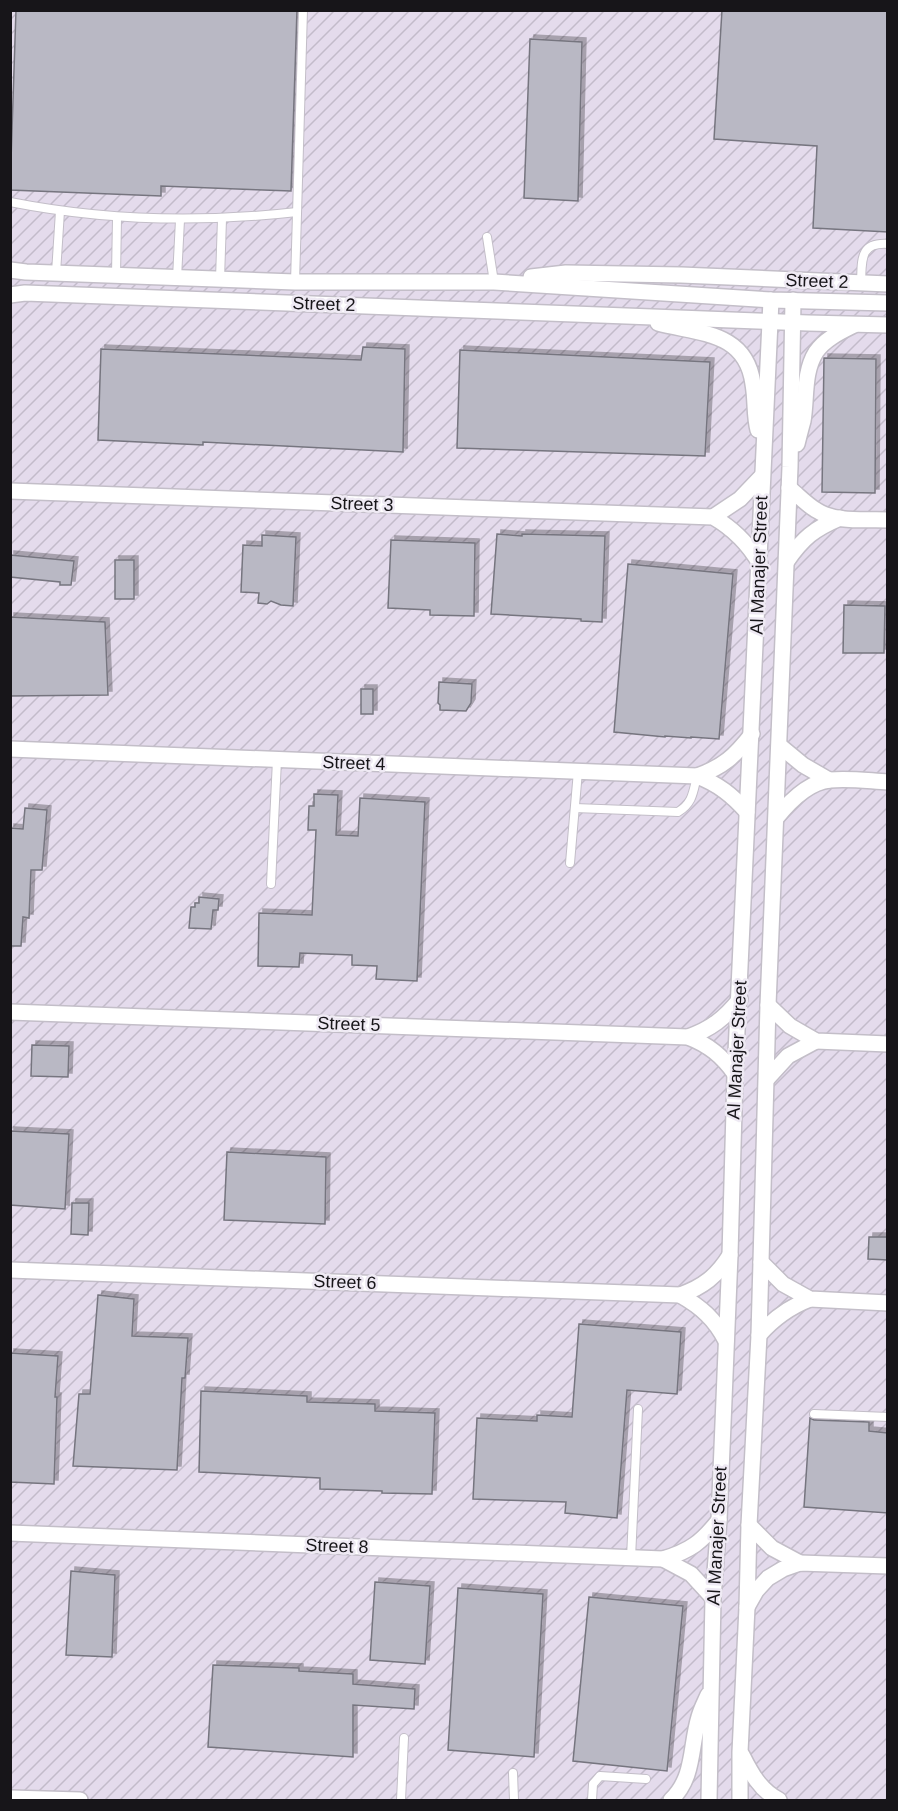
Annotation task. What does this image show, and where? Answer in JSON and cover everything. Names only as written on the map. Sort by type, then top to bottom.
[{"type":"street","name":"Street 2","points":[[10,270],[295,282],[494,282],[771,300],[888,303]]},
{"type":"street","name":"Street 2","points":[[494,282],[566,273],[681,275],[888,284]]},
{"type":"street","name":"Street 2","points":[[10,295],[24,293],[888,325]]},
{"type":"street","name":"Al Manajer Street","points":[[709,1800],[713,1598],[719,1520],[735,1074],[771,300]]},
{"type":"street","name":"Al Manajer Street","points":[[740,1800],[748,1526],[759,1335],[768,1005],[787,561],[793,300]]},
{"type":"street","name":"Street 2","points":[[638,316],[717,337],[730,342],[738,349],[750,370],[755,417],[763,450]]},
{"type":"street","points":[[790,467],[803,421],[806,380],[811,363],[817,351],[827,341],[856,324]]},
{"type":"street","points":[[759,564],[751,549],[740,536],[713,518],[740,499],[762,476]]},
{"type":"street","points":[[789,488],[814,509],[824,514],[840,518],[888,520]]},
{"type":"street","name":"Street 3","points":[[10,491],[713,518]]},
{"type":"street","points":[[787,561],[800,542],[811,532],[840,518]]},
{"type":"street","name":"Street 4","points":[[697,776],[727,762],[752,734]]},
{"type":"street","points":[[780,746],[803,765],[829,780]]},
{"type":"street","name":"Street 4","points":[[10,749],[697,776],[724,789],[747,812]]},
{"type":"street","points":[[777,817],[800,794],[814,785],[829,780],[888,782]]},
{"type":"street","name":"Street 5","points":[[10,1012],[688,1036],[718,1023],[740,999]]},
{"type":"street","points":[[768,1005],[790,1026],[816,1041],[888,1044]]},
{"type":"street","name":"Street 5","points":[[688,1036],[716,1051],[735,1074]]},
{"type":"street","points":[[767,1079],[788,1056],[816,1041]]},
{"type":"street","name":"Street 6","points":[[10,1270],[680,1295],[696,1290],[710,1281],[730,1255]]},
{"type":"street","points":[[761,1262],[783,1284],[810,1299]]},
{"type":"street","points":[[680,1295],[695,1303],[708,1314],[726,1341]]},
{"type":"street","points":[[759,1335],[782,1313],[810,1299],[888,1303]]},
{"type":"street","name":"Street 8","points":[[10,1533],[663,1559],[693,1547],[706,1537],[719,1520]]},
{"type":"street","points":[[748,1526],[772,1548],[800,1563]]},
{"type":"street","name":"Street 8","points":[[663,1559],[691,1574],[713,1598]]},
{"type":"street","points":[[747,1606],[756,1591],[768,1578],[800,1563],[888,1566]]},
{"type":"street","points":[[670,1800],[682,1788],[689,1773],[699,1717],[711,1686]]},
{"type":"street","points":[[740,1752],[763,1789],[778,1800]]},
{"type":"street","points":[[10,1798],[80,1800]]},
{"type":"lane","points":[[295,282],[303,10]]},
{"type":"lane","points":[[10,202],[117,218],[222,219],[297,212]]},
{"type":"lane","points":[[56,273],[60,211]]},
{"type":"lane","points":[[116,275],[117,218]]},
{"type":"lane","points":[[220,279],[222,219]]},
{"type":"lane","points":[[177,278],[180,220]]},
{"type":"lane","points":[[487,237],[494,282]]},
{"type":"lane","points":[[861,283],[863,254],[873,245],[888,244]]},
{"type":"lane","points":[[271,884],[277,760]]},
{"type":"lane","points":[[570,863],[578,771]]},
{"type":"lane","points":[[575,807],[678,812],[687,807],[692,798],[697,776]]},
{"type":"lane","points":[[631,1558],[638,1409]]},
{"type":"lane","points":[[814,1414],[888,1417]]},
{"type":"lane","points":[[401,1800],[404,1738]]},
{"type":"lane","points":[[513,1773],[514,1800]]},
{"type":"lane","points":[[592,1800],[593,1784],[600,1776],[646,1779]]},
{"type":"shaded area","points":[[11,11],[887,11],[887,1800],[11,1800]]},
{"type":"building","points":[[16,10],[297,10],[291,191],[161,186],[161,196],[10,190]]},
{"type":"building","points":[[722,10],[888,10],[888,232],[813,228],[817,146],[714,139]]},
{"type":"building","points":[[530,39],[582,42],[578,201],[524,198]]},
{"type":"building","points":[[363,347],[405,349],[403,452],[203,442],[203,445],[98,440],[101,349],[361,360]]},
{"type":"building","points":[[460,350],[710,362],[705,456],[457,448]]},
{"type":"building","points":[[824,358],[876,359],[875,493],[822,492]]},
{"type":"building","points":[[497,534],[605,536],[602,622],[491,614]]},
{"type":"building","points":[[262,535],[296,537],[293,606],[271,601],[267,604],[258,603],[259,593],[241,592],[243,545],[262,546]]},
{"type":"building","points":[[391,540],[475,543],[474,616],[430,615],[430,610],[388,608]]},
{"type":"building","points":[[10,555],[74,561],[71,585],[10,577]]},
{"type":"building","points":[[115,560],[134,560],[134,599],[115,599]]},
{"type":"building","points":[[628,564],[733,574],[719,739],[614,732]]},
{"type":"building","points":[[844,605],[885,606],[884,653],[843,653]]},
{"type":"building","points":[[10,617],[105,622],[108,695],[10,696]]},
{"type":"building","points":[[439,682],[472,684],[471,703],[466,711],[440,710]]},
{"type":"building","points":[[361,689],[373,689],[373,714],[361,714]]},
{"type":"building","points":[[314,794],[338,795],[336,835],[358,836],[360,798],[425,802],[417,981],[376,979],[377,966],[352,965],[352,955],[300,953],[299,967],[258,966],[259,913],[312,915],[316,830],[308,830],[309,806],[314,806]]},
{"type":"building","points":[[25,808],[47,810],[42,870],[31,870],[29,918],[23,917],[21,946],[10,946],[10,828],[23,829]]},
{"type":"building","points":[[199,897],[219,899],[218,910],[213,910],[211,929],[189,928],[191,907],[199,903]]},
{"type":"building","points":[[32,1045],[69,1046],[68,1077],[31,1076]]},
{"type":"building","points":[[10,1131],[69,1134],[65,1209],[10,1205]]},
{"type":"building","points":[[227,1152],[326,1157],[325,1224],[224,1220]]},
{"type":"building","points":[[72,1203],[89,1203],[88,1235],[71,1234]]},
{"type":"building","points":[[869,1237],[888,1237],[888,1260],[868,1259]]},
{"type":"building","points":[[98,1295],[134,1299],[132,1336],[188,1338],[185,1378],[182,1378],[177,1470],[73,1466],[79,1394],[90,1394]]},
{"type":"building","points":[[579,1324],[681,1332],[677,1394],[627,1390],[617,1518],[565,1513],[566,1502],[473,1499],[477,1418],[537,1421],[537,1415],[572,1417]]},
{"type":"building","points":[[10,1353],[58,1356],[54,1484],[10,1482]]},
{"type":"building","points":[[201,1391],[307,1396],[307,1402],[375,1404],[375,1411],[435,1413],[432,1494],[320,1489],[320,1478],[199,1472]]},
{"type":"building","points":[[810,1418],[869,1422],[869,1431],[888,1433],[888,1513],[804,1507]]},
{"type":"building","points":[[71,1571],[115,1575],[112,1657],[66,1655]]},
{"type":"building","points":[[375,1582],[430,1586],[425,1664],[370,1660]]},
{"type":"building","points":[[458,1588],[543,1594],[534,1757],[448,1750]]},
{"type":"building","points":[[589,1597],[683,1606],[667,1771],[573,1761]]},
{"type":"building","points":[[213,1665],[299,1668],[299,1671],[353,1674],[353,1684],[415,1689],[414,1709],[353,1705],[353,1757],[208,1747]]}]
